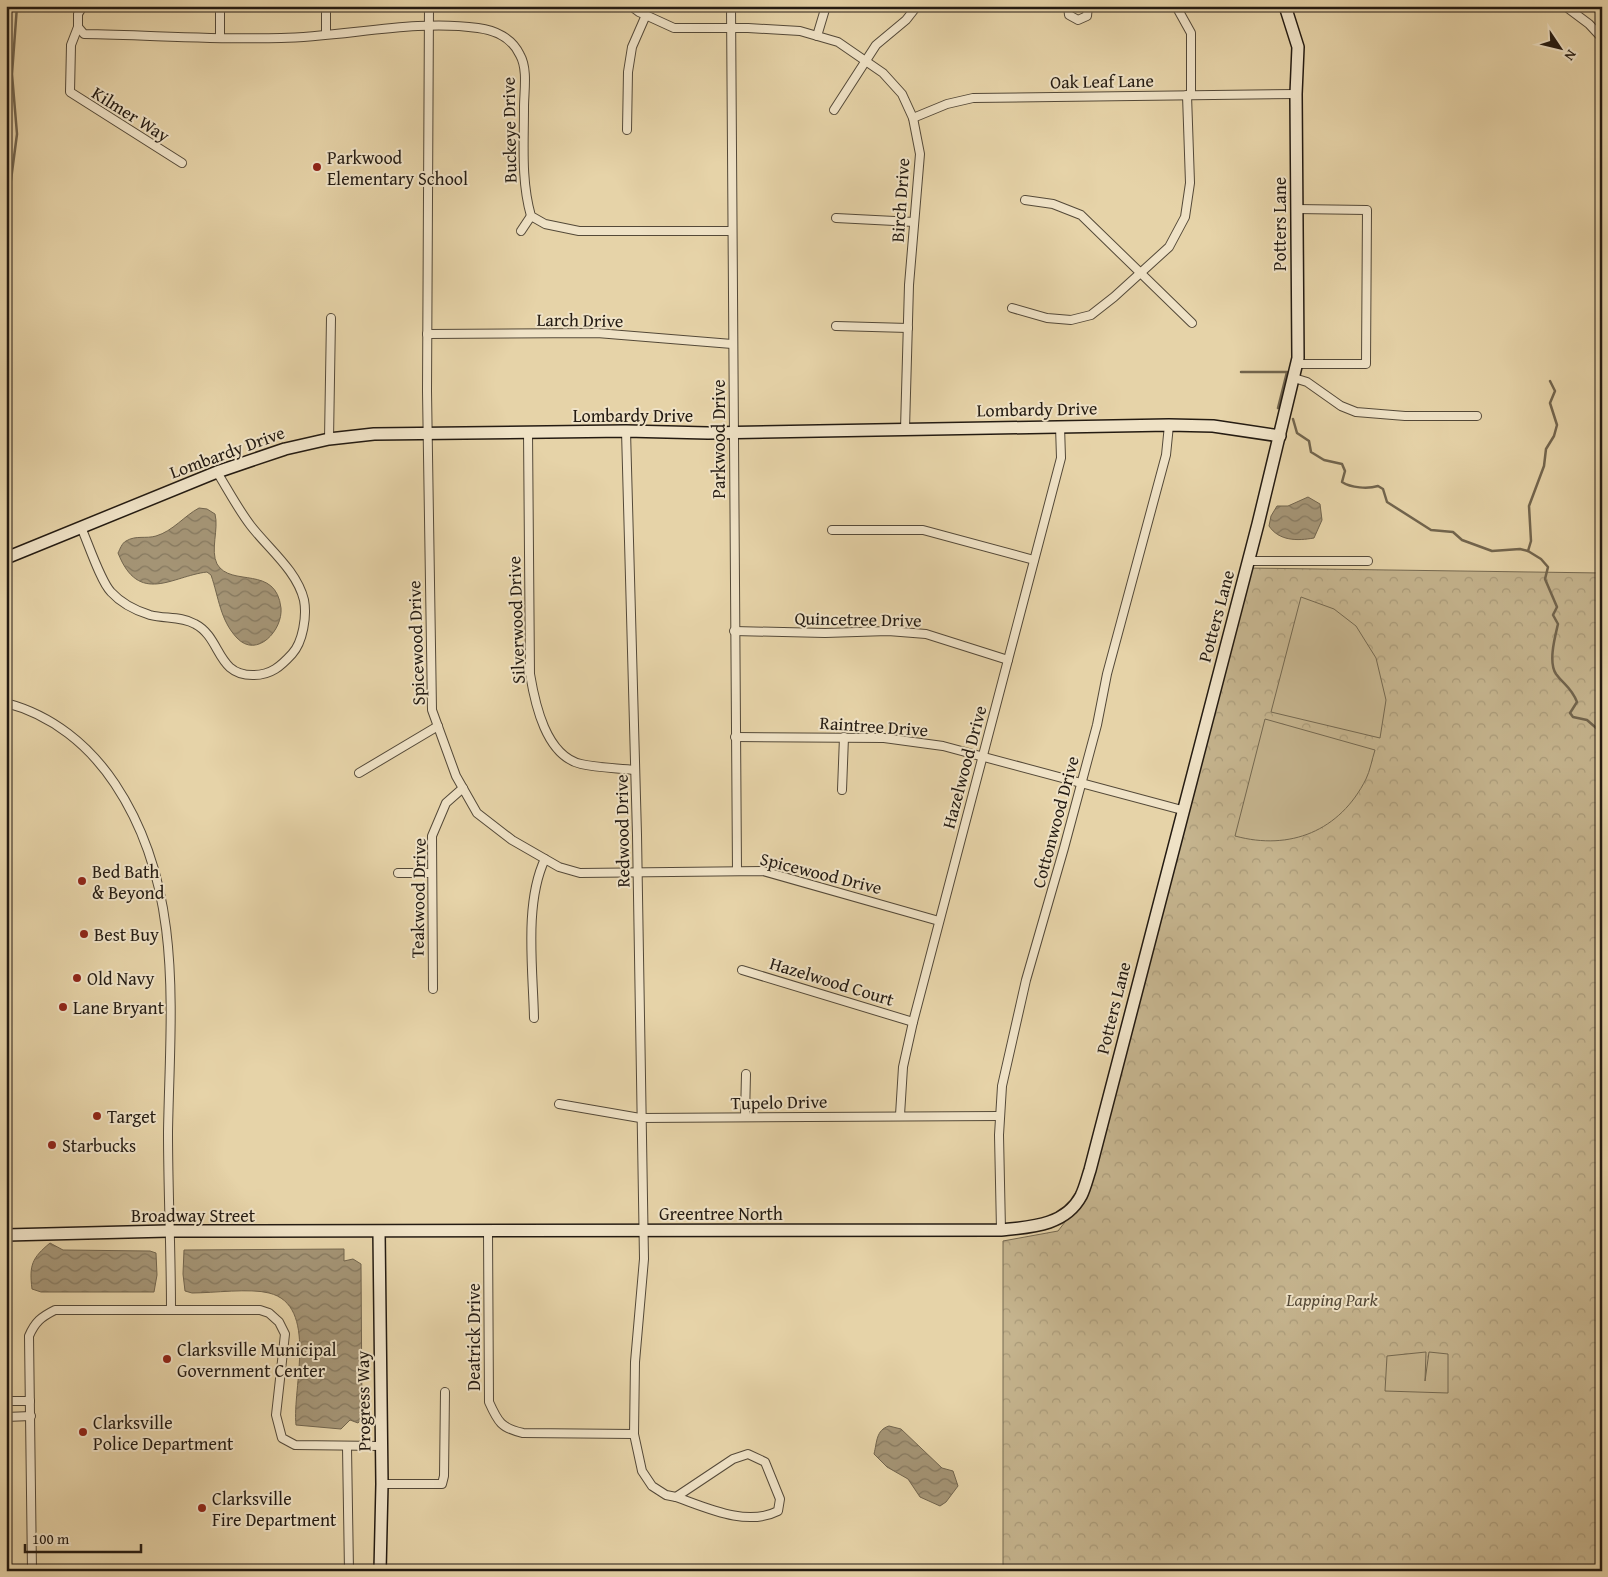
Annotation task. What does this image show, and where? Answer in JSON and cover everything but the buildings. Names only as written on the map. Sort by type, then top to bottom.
[{"type":"main road","name":"Potters Lane","points":[[1061,1217],[1080,1197],[1090,1170],[1182,810],[1249,561],[1297,364],[1296,94],[1298,47],[1285,6]]},
{"type":"main road","name":"Lombardy Drive","points":[[6,558],[217,472],[285,449],[329,438],[374,434],[626,431],[733,432],[1169,425],[1213,426],[1280,436]]},
{"type":"main road","name":"Greentree North","points":[[379,1232],[1001,1230],[1041,1226],[1061,1217]]},
{"type":"main road","name":"Broadway Street","points":[[6,1235],[168,1232],[379,1232]]},
{"type":"main road","name":"Progress Way","points":[[379,1232],[382,1484],[380,1571]]},
{"type":"street","name":"Kilmer Way","points":[[83,6],[78,14],[78,28],[71,45],[70,92],[182,164]]},
{"type":"street","points":[[220,6],[220,37]]},
{"type":"street","points":[[326,6],[326,34]]},
{"type":"street","name":"Spicewood Drive","points":[[428,6],[427,334],[432,710],[463,788],[477,813],[512,840],[559,867],[580,873],[763,870],[939,921]]},
{"type":"street","name":"Birch Drive","points":[[631,6],[674,28],[800,32],[838,42],[883,73],[902,94],[913,118],[920,154],[908,328],[905,428]]},
{"type":"street","name":"Parkwood Drive","points":[[730,6],[737,871]]},
{"type":"street","points":[[817,36],[826,6]]},
{"type":"street","points":[[834,110],[876,45],[906,20],[917,6]]},
{"type":"street","points":[[1068,6],[1069,15],[1075,20],[1084,18],[1091,7]]},
{"type":"street","points":[[1012,308],[1047,318],[1071,320],[1091,315],[1114,298],[1139,272],[1169,247],[1185,217],[1190,183],[1189,95],[1191,33],[1176,6]]},
{"type":"street","points":[[1565,6],[1589,24],[1602,38]]},
{"type":"street","points":[[627,130],[628,72],[632,47],[646,15]]},
{"type":"street","name":"Buckeye Drive","points":[[78,28],[84,34],[282,38],[428,26],[480,28],[507,37],[521,56],[525,80],[524,167],[526,198],[531,216]]},
{"type":"street","name":"Oak Leaf Lane","points":[[913,118],[947,104],[973,98],[1296,94]]},
{"type":"street","points":[[1025,200],[1053,204],[1080,215],[1192,323]]},
{"type":"street","points":[[1296,209],[1367,210],[1368,294],[1366,364],[1297,364]]},
{"type":"street","points":[[521,231],[531,216],[545,224],[579,231],[732,231]]},
{"type":"street","points":[[836,218],[914,222]]},
{"type":"street","points":[[329,438],[330,318]]},
{"type":"street","points":[[836,326],[908,328]]},
{"type":"street","name":"Larch Drive","points":[[427,334],[597,333],[732,344]]},
{"type":"street","points":[[1294,378],[1307,382],[1341,406],[1356,412],[1405,416],[1477,416]]},
{"type":"street","name":"Cottonwood Drive","points":[[1001,1230],[1000,1116],[1002,1086],[1026,980],[1081,782],[1166,455],[1169,425]]},
{"type":"street","name":"Hazelwood Drive","points":[[900,1116],[903,1068],[913,1022],[1061,458],[1060,426]]},
{"type":"street","name":"Redwood Drive","points":[[626,431],[638,871],[640,1118],[644,1259],[635,1362],[634,1434],[642,1471],[652,1486],[666,1495],[721,1514],[766,1517],[778,1511],[780,1498],[765,1462],[748,1454],[733,1459],[676,1497]]},
{"type":"street","name":"Silverwood Drive","points":[[528,432],[530,674],[535,704],[552,741],[564,755],[580,764],[635,770]]},
{"type":"street","points":[[80,527],[110,591],[122,602],[151,615],[180,618],[196,624],[208,636],[225,664],[242,676],[263,675],[279,668],[295,651],[304,631],[304,600],[294,578],[248,521],[217,472]]},
{"type":"street","points":[[832,530],[923,530],[1034,560]]},
{"type":"street","points":[[1249,561],[1368,561]]},
{"type":"street","name":"Quincetree Drive","points":[[734,631],[825,634],[888,631],[926,634],[1008,660]]},
{"type":"street","points":[[6,702],[40,714],[73,736],[103,766],[128,803],[148,847],[158,877],[166,920],[170,968],[168,1232],[171,1247],[171,1309]]},
{"type":"street","points":[[359,773],[438,726]]},
{"type":"street","name":"Raintree Drive","points":[[735,737],[884,738],[943,746],[1182,810]]},
{"type":"street","points":[[842,790],[844,737]]},
{"type":"street","name":"Teakwood Drive","points":[[433,989],[432,836],[446,803],[463,788]]},
{"type":"street","points":[[534,1018],[532,899],[538,874],[545,859]]},
{"type":"street","points":[[398,873],[432,873]]},
{"type":"street","name":"Hazelwood Court","points":[[742,970],[913,1022]]},
{"type":"street","points":[[745,1117],[746,1074]]},
{"type":"street","name":"Tupelo Drive","points":[[559,1104],[640,1118],[1000,1116]]},
{"type":"street","name":"Deatrick Drive","points":[[488,1232],[489,1402],[500,1424],[508,1429],[523,1433],[634,1434]]},
{"type":"street","points":[[32,1571],[29,1336],[34,1325],[41,1317],[55,1310],[239,1308],[270,1313],[279,1322],[285,1334],[276,1415],[282,1438],[294,1446],[381,1446]]},
{"type":"street","name":"Deatrick Drive","points":[[382,1484],[442,1484],[444,1476],[445,1392]]},
{"type":"street","points":[[6,1401],[30,1397]]},
{"type":"street","points":[[6,1417],[31,1416]]},
{"type":"street","points":[[348,1447],[349,1571]]},
{"type":"green space","name":"Lapping Park","points":[[1247,568],[1602,573],[1602,1571],[1003,1571],[1003,1241],[1058,1231],[1079,1204]]},
{"type":"green space","points":[[1301,597],[1334,609],[1356,626],[1376,658],[1386,700],[1380,738],[1271,712]]},
{"type":"green space","points":[[1265,719],[1375,750],[1367,776],[1355,797],[1328,824],[1311,833],[1275,841],[1235,836]]},
{"type":"green space","points":[[1426,1352],[1425,1381],[1429,1352],[1448,1354],[1448,1393],[1385,1391],[1387,1356]]},
{"type":"water","points":[[1308,497],[1320,504],[1322,520],[1314,538],[1289,539],[1273,531],[1269,526],[1271,516],[1277,506],[1288,506]]},
{"type":"water","points":[[199,508],[207,509],[215,514],[214,552],[217,564],[224,571],[232,575],[262,581],[271,586],[277,594],[281,608],[278,625],[273,633],[260,644],[245,644],[231,631],[223,616],[211,575],[207,572],[169,582],[146,583],[136,579],[126,569],[118,553],[126,541],[162,534]]},
{"type":"water","points":[[50,1243],[63,1250],[150,1251],[156,1253],[157,1275],[154,1292],[41,1292],[32,1289],[31,1274],[33,1263],[39,1253]]},
{"type":"water","points":[[344,1249],[344,1261],[353,1259],[361,1264],[362,1418],[358,1423],[350,1420],[341,1429],[296,1425],[300,1350],[294,1313],[284,1301],[269,1293],[242,1291],[192,1293],[185,1291],[183,1274],[184,1250]]},
{"type":"water","points":[[889,1426],[901,1429],[942,1468],[953,1471],[958,1486],[946,1502],[940,1506],[920,1497],[908,1479],[887,1467],[874,1454],[879,1433]]},
{"type":"waterway","points":[[6,218],[17,134],[12,74],[17,6]]},
{"type":"waterway","points":[[1241,372],[1287,372],[1278,408]]},
{"type":"waterway","points":[[1528,551],[1531,541],[1529,506],[1544,466],[1546,449],[1554,436],[1557,425],[1550,403],[1555,391],[1550,381]]},
{"type":"waterway","points":[[1293,419],[1297,433],[1309,441],[1311,452],[1324,460],[1342,464],[1345,471],[1342,482],[1350,486],[1378,486],[1383,489],[1387,502],[1431,530],[1453,532],[1462,540],[1492,551],[1520,549],[1528,551],[1541,559],[1548,567],[1545,579],[1557,607],[1553,615],[1558,624],[1553,649],[1554,669],[1577,702],[1570,713],[1573,717],[1587,720],[1602,733]]},
{"type":"waterway","points":[[1602,743],[1597,752],[1602,754]]},
{"type":"place","name":"Parkwood Elementary School","points":[[317,167]]},
{"type":"place","name":"Bed Bath & Beyond","points":[[82,881]]},
{"type":"place","name":"Best Buy","points":[[84,934]]},
{"type":"place","name":"Old Navy","points":[[77,978]]},
{"type":"place","name":"Lane Bryant","points":[[63,1007]]},
{"type":"place","name":"Target","points":[[97,1116]]},
{"type":"place","name":"Starbucks","points":[[52,1145]]},
{"type":"place","name":"Clarksville Municipal Government Center","points":[[167,1359]]},
{"type":"place","name":"Clarksville Police Department","points":[[83,1432]]},
{"type":"place","name":"Clarksville Fire Department","points":[[202,1508]]}]
